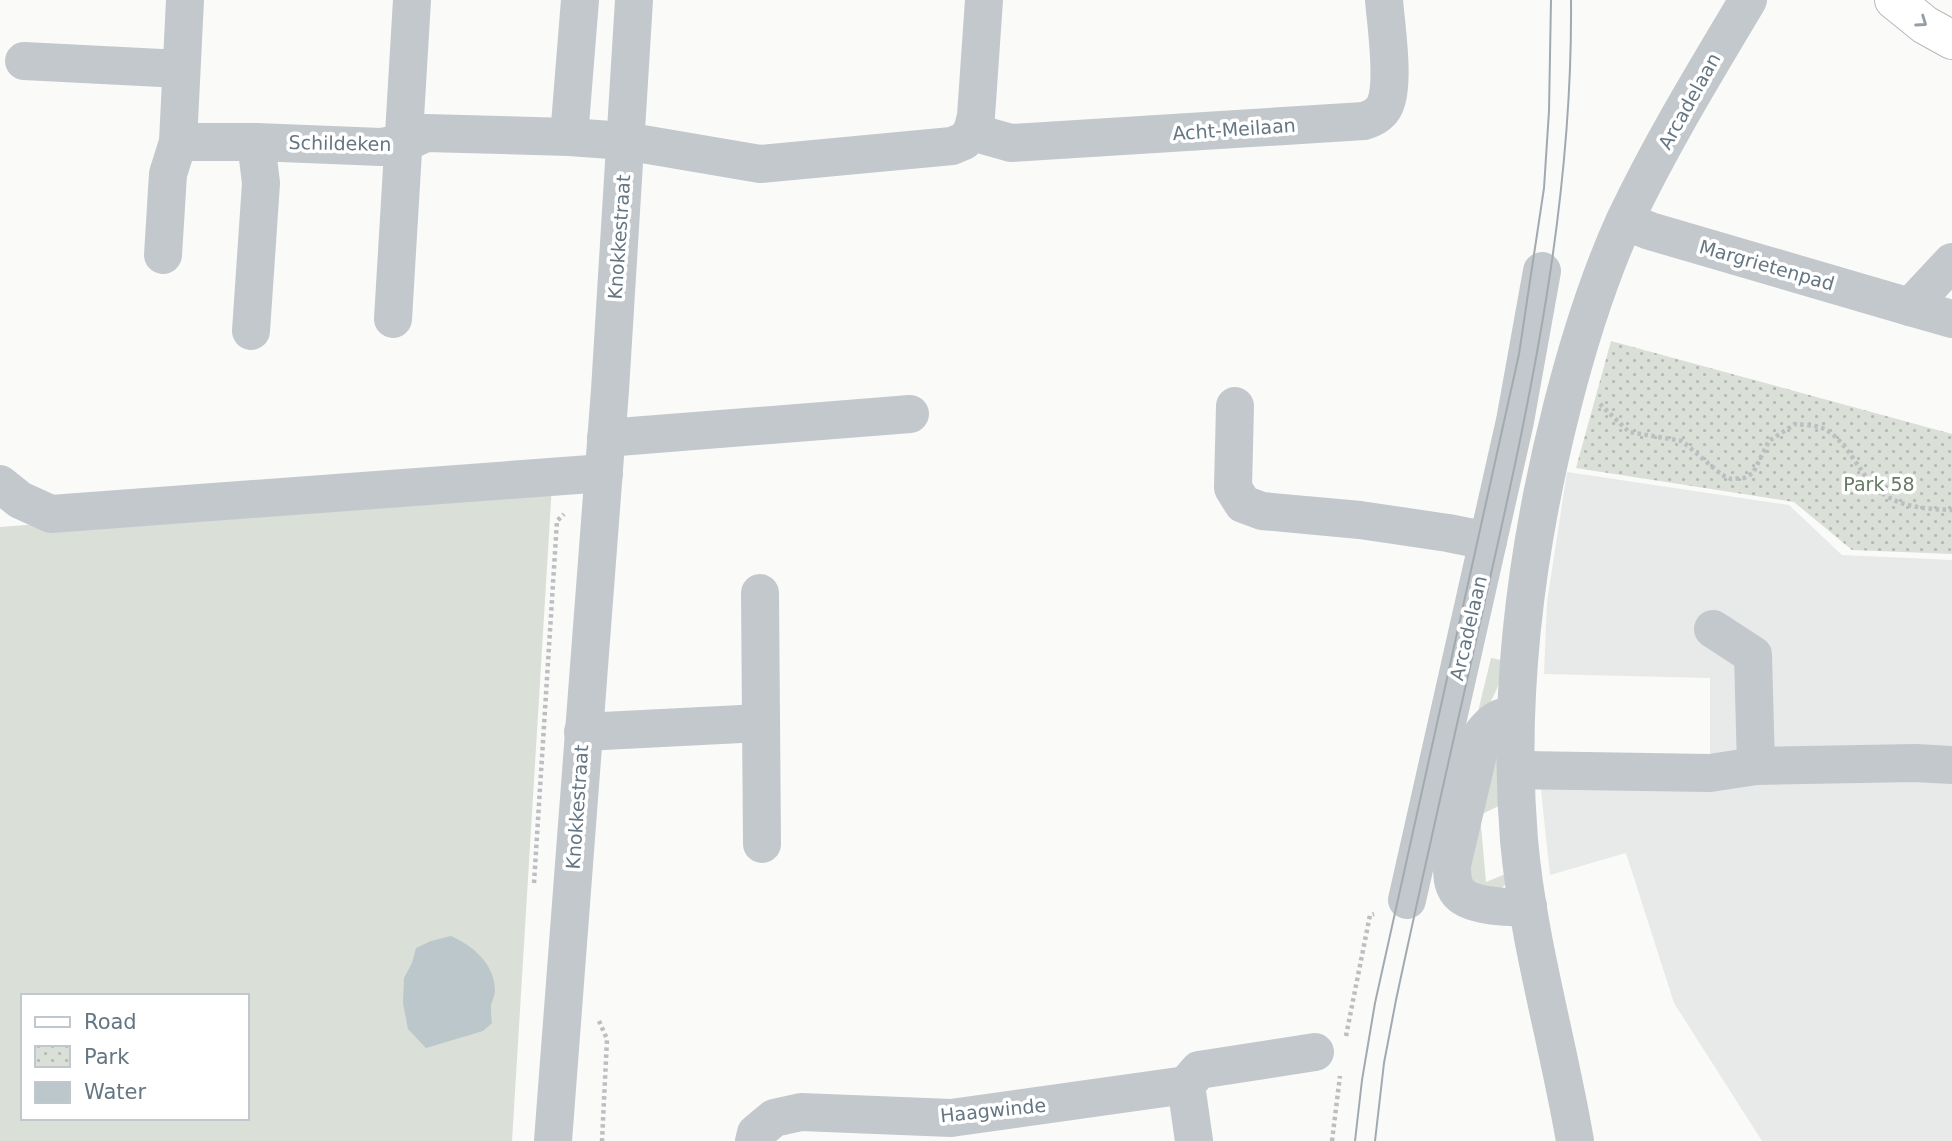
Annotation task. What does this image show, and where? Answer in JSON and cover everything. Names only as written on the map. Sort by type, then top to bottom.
[{"type":"main road","points":[[1894,0],[1925,25],[1952,40]]},
{"type":"street","points":[[163,255],[168,174],[178,142],[185,0]]},
{"type":"street","points":[[393,319],[412,0]]},
{"type":"street","points":[[569,137],[580,0]]},
{"type":"street","name":"Knokkestraat","points":[[554,1141],[605,456],[634,0]]},
{"type":"street","points":[[625,141],[760,164],[952,146],[964,141],[972,132],[976,116],[984,0]]},
{"type":"street","name":"Acht-Meilaan","points":[[972,132],[1011,144],[1364,121],[1375,118],[1385,106],[1389,87],[1384,0]]},
{"type":"street","name":"Arcadelaan","points":[[1575,1141],[1528,906],[1520,844],[1515,715],[1521,617],[1551,449],[1590,310],[1625,221],[1674,127],[1748,0]]},
{"type":"street","points":[[24,61],[181,69]]},
{"type":"street","name":"Schildeken","points":[[178,142],[380,147],[404,143],[426,133],[625,141]]},
{"type":"street","points":[[251,331],[261,183],[256,142]]},
{"type":"street","name":"Margrietenpad","points":[[1625,221],[1650,231],[1952,320]]},
{"type":"street","points":[[1910,307],[1952,262]]},
{"type":"street","name":"Arcadelaan","points":[[1407,900],[1488,541],[1523,354],[1542,271]]},
{"type":"street","points":[[1523,354],[1571,374]]},
{"type":"street","points":[[1235,406],[1233,488],[1243,504],[1262,511],[1360,520],[1488,541]]},
{"type":"street","points":[[0,484],[20,500],[51,514],[605,456],[909,414]]},
{"type":"street","points":[[760,593],[762,844]]},
{"type":"street","points":[[1713,629],[1753,655],[1756,766]]},
{"type":"street","points":[[1515,715],[1503,716],[1489,725],[1483,733],[1452,865],[1452,878],[1463,896],[1473,900],[1515,909],[1528,906]]},
{"type":"street","points":[[583,732],[761,723]]},
{"type":"street","points":[[1516,770],[1710,773],[1756,766],[1915,763],[1952,765]]},
{"type":"street","points":[[1194,1141],[1186,1085],[1199,1070],[1333,1056]]},
{"type":"street","name":"Haagwinde","points":[[754,1141],[756,1133],[774,1118],[801,1112],[951,1118],[1186,1085]]},
{"type":"path","points":[[1571,374],[1629,432],[1682,441],[1722,475],[1731,479],[1744,478],[1752,472],[1769,441],[1795,424],[1824,429],[1853,455],[1872,485],[1896,501],[1925,509],[1952,510]]},
{"type":"path","points":[[1332,1141],[1333,1056],[1370,915],[1382,913],[1397,902],[1407,900]]},
{"type":"shaded area","points":[[1567,472],[1789,505],[1842,555],[1952,560],[1952,1141],[1762,1141],[1674,1003],[1626,853],[1550,875],[1540,781],[1710,778],[1710,678],[1544,674],[1547,602]]},
{"type":"green space","name":"Park 58","points":[[1611,341],[1952,434],[1952,554],[1852,550],[1794,502],[1576,468]]},
{"type":"green space","points":[[552,485],[512,1141],[0,1141],[0,527]]},
{"type":"green space","points":[[1491,658],[1506,661],[1492,700],[1476,720]]},
{"type":"green space","points":[[1495,735],[1505,803],[1480,815],[1486,882],[1513,871],[1502,887],[1483,894],[1462,875]]},
{"type":"water","points":[[451,936],[474,950],[491,972],[495,990],[491,1006],[492,1023],[483,1031],[426,1048],[408,1029],[403,1003],[404,978],[416,948]]},
{"type":"tram line","points":[[1355,1141],[1375,1003],[1519,354],[1544,188],[1549,111],[1551,0]]},
{"type":"tram line","points":[[1375,1141],[1384,1063],[1396,1000],[1519,445],[1546,298],[1565,150],[1571,0]]}]
